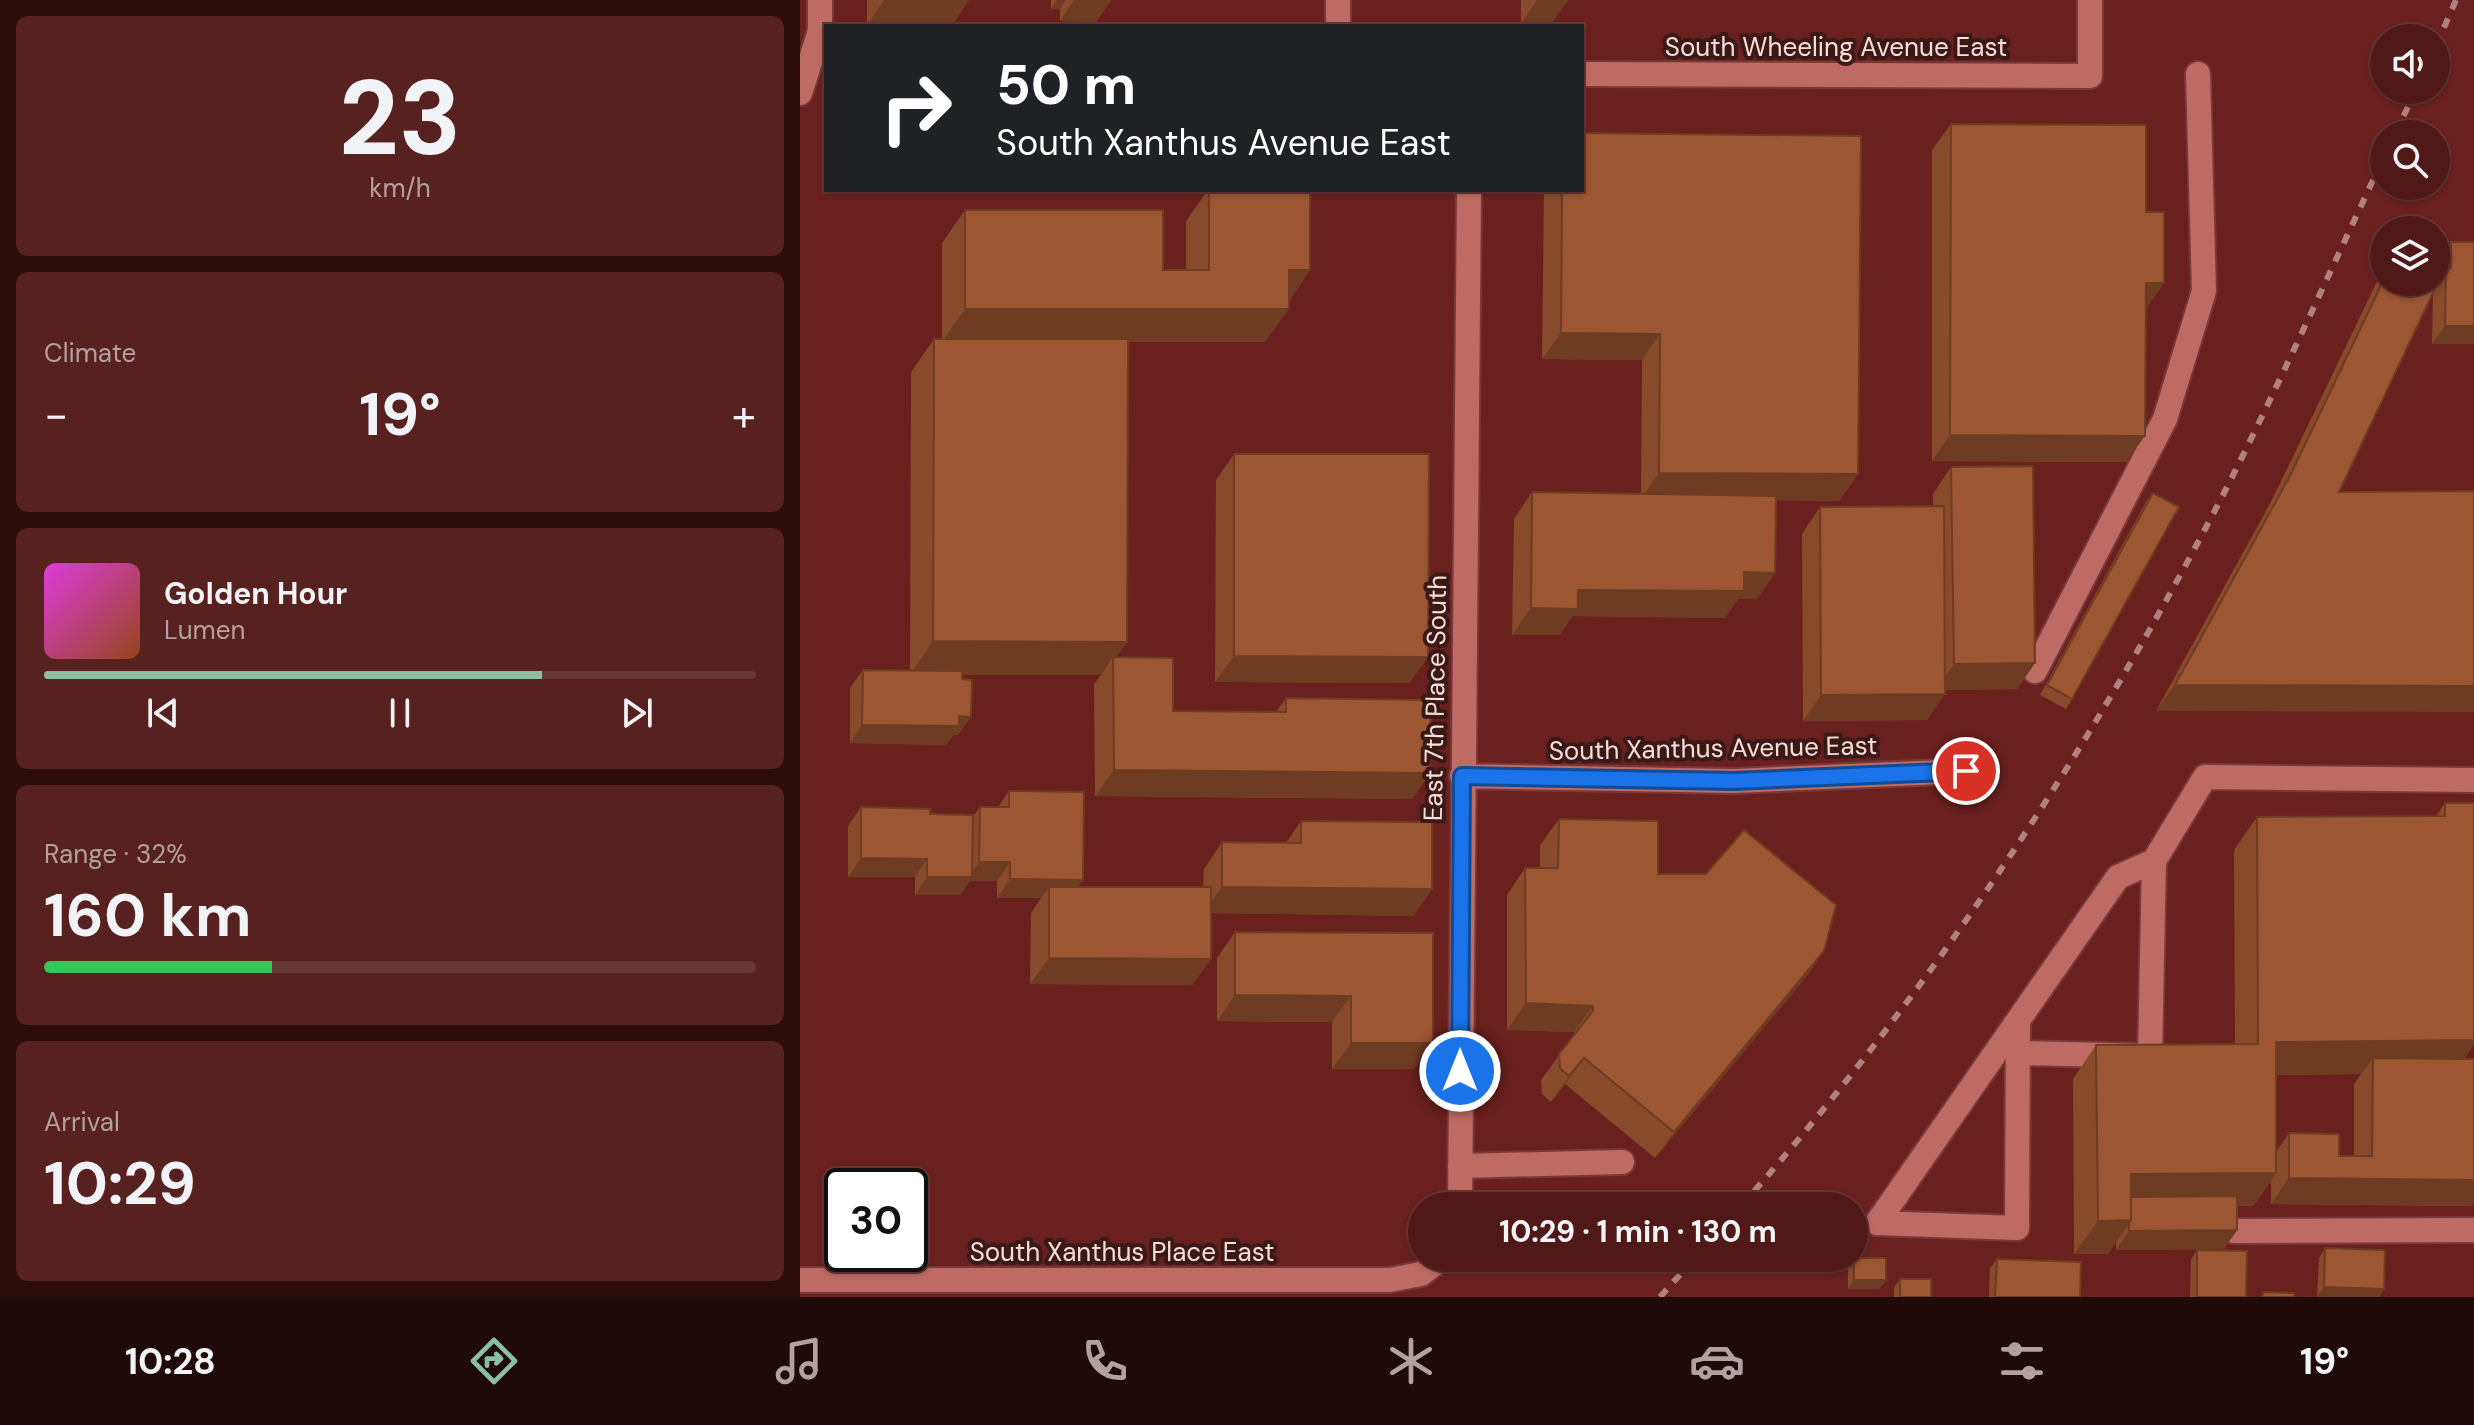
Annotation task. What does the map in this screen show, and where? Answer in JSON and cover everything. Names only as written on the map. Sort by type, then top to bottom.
[{"type":"street","points":[[808,77],[820,31],[820,0]]},
{"type":"street","points":[[1338,0],[1338,24]]},
{"type":"street","name":"South Wheeling Avenue East","points":[[1584,74],[2090,76],[2090,0]]},
{"type":"street","points":[[2035,671],[2165,419],[2204,291],[2198,74]]},
{"type":"street","name":"East 7th Place South","points":[[1460,1192],[1469,192]]},
{"type":"street","name":"South Xanthus Avenue East","points":[[1462,776],[1734,781],[1966,771]]},
{"type":"street","points":[[2018,1053],[2150,1056],[2154,861],[2205,777],[2474,780]]},
{"type":"street","points":[[2018,1021],[2017,1228],[1877,1223],[2118,877],[2154,861]]},
{"type":"street","points":[[1460,1166],[1622,1162]]},
{"type":"street","points":[[2234,1231],[2474,1230]]},
{"type":"street","name":"South Xanthus Place East","points":[[800,1280],[1390,1280],[1424,1272]]},
{"type":"building","points":[[1951,124],[2146,125],[2146,212],[2164,212],[2164,283],[2146,283],[2145,436],[1950,435]]},
{"type":"building","points":[[1584,133],[1861,136],[1858,474],[1659,473],[1660,334],[1561,333],[1562,192],[1584,192]]},
{"type":"building","points":[[1209,192],[1310,192],[1310,270],[1289,270],[1289,309],[965,309],[965,210],[1163,210],[1163,270],[1209,270]]},
{"type":"building","points":[[2451,242],[2474,242],[2474,326],[2445,326],[2446,296],[2450,296]]},
{"type":"building","points":[[2376,296],[2431,296],[2339,492],[2474,491],[2474,686],[2175,685],[2291,474]]},
{"type":"building","points":[[934,339],[1128,339],[1127,642],[933,641]]},
{"type":"building","points":[[1234,454],[1429,454],[1428,657],[1234,656]]},
{"type":"building","points":[[2033,466],[2035,663],[1954,664],[1951,467]]},
{"type":"building","points":[[1532,492],[1776,496],[1775,573],[1744,572],[1744,591],[1578,590],[1578,609],[1531,608]]},
{"type":"building","points":[[2153,493],[2179,507],[2072,699],[2047,685]]},
{"type":"building","points":[[1944,506],[1945,694],[1821,695],[1820,507]]},
{"type":"building","points":[[1113,657],[1173,658],[1173,711],[1286,712],[1286,698],[1431,700],[1430,773],[1114,770]]},
{"type":"building","points":[[863,670],[962,671],[962,679],[972,680],[971,717],[959,716],[959,726],[862,725]]},
{"type":"building","points":[[1009,791],[1084,792],[1083,880],[1010,879],[1010,862],[979,862],[980,807],[1009,807]]},
{"type":"building","points":[[2445,803],[2474,803],[2474,1040],[2276,1042],[2276,1173],[2131,1174],[2131,1220],[2098,1221],[2096,1045],[2258,1044],[2257,817],[2445,816]]},
{"type":"building","points":[[861,807],[930,809],[930,814],[973,815],[972,877],[927,877],[927,859],[861,858]]},
{"type":"building","points":[[1559,819],[1658,821],[1658,874],[1706,874],[1744,830],[1836,905],[1824,951],[1674,1132],[1584,1058],[1569,1076],[1560,1068],[1559,1054],[1593,1011],[1593,1006],[1526,1003],[1525,868],[1558,868]]},
{"type":"building","points":[[1301,821],[1432,822],[1432,889],[1222,887],[1222,842],[1301,843]]},
{"type":"building","points":[[1049,887],[1211,887],[1211,959],[1049,958]]},
{"type":"building","points":[[1235,932],[1433,933],[1433,1043],[1351,1043],[1351,996],[1235,995]]},
{"type":"building","points":[[2373,1058],[2474,1059],[2474,1180],[2289,1178],[2289,1133],[2339,1134],[2339,1156],[2372,1156]]},
{"type":"building","points":[[2237,1196],[2237,1230],[2129,1231],[2131,1197]]},
{"type":"building","points":[[2325,1248],[2385,1250],[2384,1289],[2324,1287]]},
{"type":"building","points":[[2197,1250],[2247,1251],[2246,1297],[2197,1297]]},
{"type":"building","points":[[1868,1258],[1886,1258],[1886,1280],[1854,1280],[1854,1272],[1868,1272]]},
{"type":"building","points":[[1997,1259],[2081,1262],[2080,1297],[1995,1297]]},
{"type":"building","points":[[1900,1279],[1931,1279],[1931,1297],[1900,1297]]},
{"type":"building","points":[[2263,1292],[2294,1293],[2294,1297],[2263,1297]]},
{"type":"railway","points":[[2446,24],[2456,0]]},
{"type":"railway","points":[[2402,120],[2409,104]]},
{"type":"railway","points":[[1753,1192],[1878,1041],[1942,954],[2064,773],[2174,587],[2224,493],[2370,187]]},
{"type":"railway","points":[[1660,1297],[1682,1272]]},
{"type":"route","points":[[1460,1071],[1462,776],[1734,781],[1966,771]]}]
